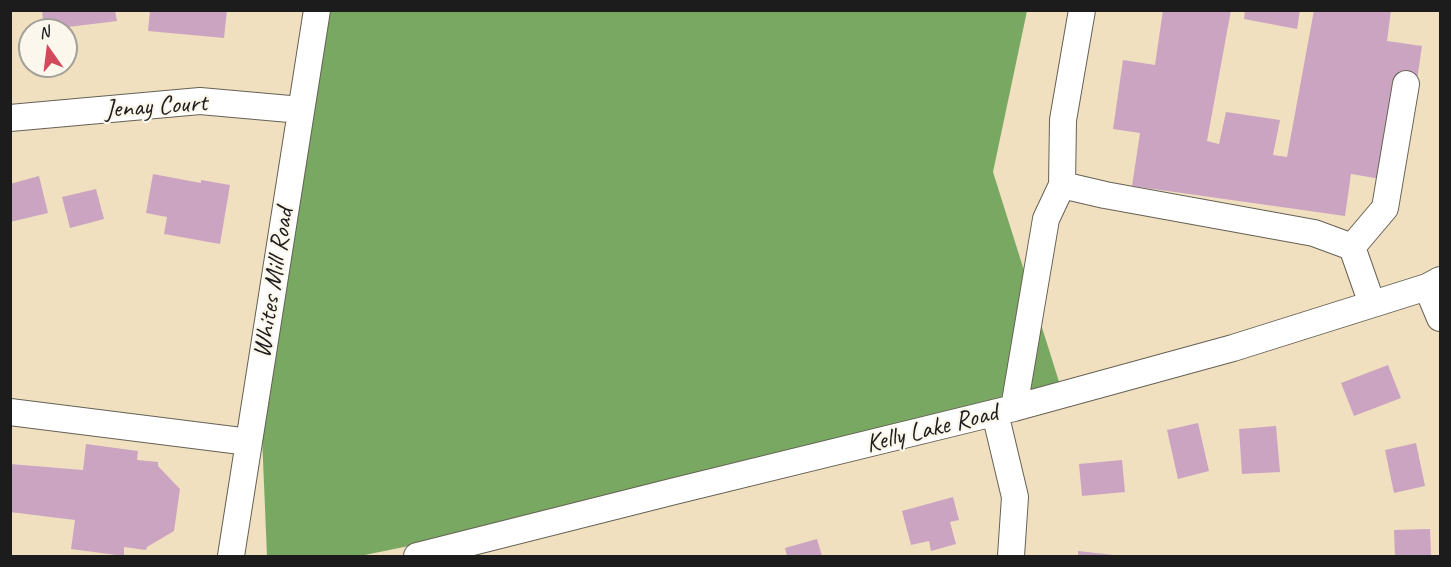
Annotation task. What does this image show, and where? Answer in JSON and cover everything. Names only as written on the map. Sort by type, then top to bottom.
[{"type":"street","name":"Whites Mill Road","points":[[231,556],[317,10]]},
{"type":"street","points":[[1011,556],[1015,497],[1005,410],[1046,219],[1062,185],[1063,120],[1082,10]]},
{"type":"street","points":[[1352,247],[1385,208],[1406,84]]},
{"type":"street","name":"Jenay Court","points":[[10,118],[200,101],[301,110]]},
{"type":"street","points":[[1062,185],[1314,233],[1352,247]]},
{"type":"street","points":[[1352,247],[1372,304]]},
{"type":"street","points":[[1433,283],[1440,318]]},
{"type":"street","name":"Kelly Lake Road","points":[[417,556],[1005,410],[1233,348],[1433,283]]},
{"type":"street","points":[[10,412],[249,442]]},
{"type":"green space","points":[[309,11],[1027,11],[993,172],[1067,407],[900,445],[360,556],[267,556],[258,340]]},
{"type":"building","points":[[42,10],[115,10],[117,21],[78,26],[78,18],[43,18]]},
{"type":"building","points":[[150,10],[227,10],[224,38],[148,31]]},
{"type":"building","points":[[1163,10],[1231,10],[1207,141],[1219,144],[1226,112],[1280,120],[1273,155],[1287,157],[1314,10],[1391,10],[1387,41],[1422,46],[1417,80],[1396,77],[1381,179],[1351,174],[1345,216],[1132,186],[1140,133],[1113,129],[1123,60],[1155,65]]},
{"type":"building","points":[[1245,10],[1300,10],[1297,29],[1244,19]]},
{"type":"building","points":[[153,174],[201,183],[201,180],[230,185],[220,244],[164,234],[167,217],[146,213]]},
{"type":"building","points":[[39,176],[48,213],[10,222],[10,184]]},
{"type":"building","points":[[96,189],[104,219],[70,228],[62,197]]},
{"type":"building","points":[[1388,365],[1401,398],[1354,416],[1341,383]]},
{"type":"building","points":[[1198,423],[1209,471],[1178,479],[1167,430]]},
{"type":"building","points":[[1276,426],[1280,472],[1242,474],[1239,429]]},
{"type":"building","points":[[1416,443],[1425,486],[1394,493],[1385,450]]},
{"type":"building","points":[[86,444],[138,451],[137,460],[158,462],[158,466],[180,489],[174,531],[147,547],[146,550],[124,547],[124,556],[71,549],[75,520],[10,512],[10,464],[83,470]]},
{"type":"building","points":[[1122,460],[1125,492],[1082,496],[1079,464]]},
{"type":"building","points":[[953,497],[959,520],[950,522],[956,544],[931,551],[929,541],[911,545],[902,511]]},
{"type":"building","points":[[1430,529],[1431,556],[1395,556],[1394,530]]},
{"type":"building","points":[[817,539],[822,556],[787,556],[785,548]]},
{"type":"building","points":[[1078,551],[1114,555],[1114,556],[1078,556]]}]
